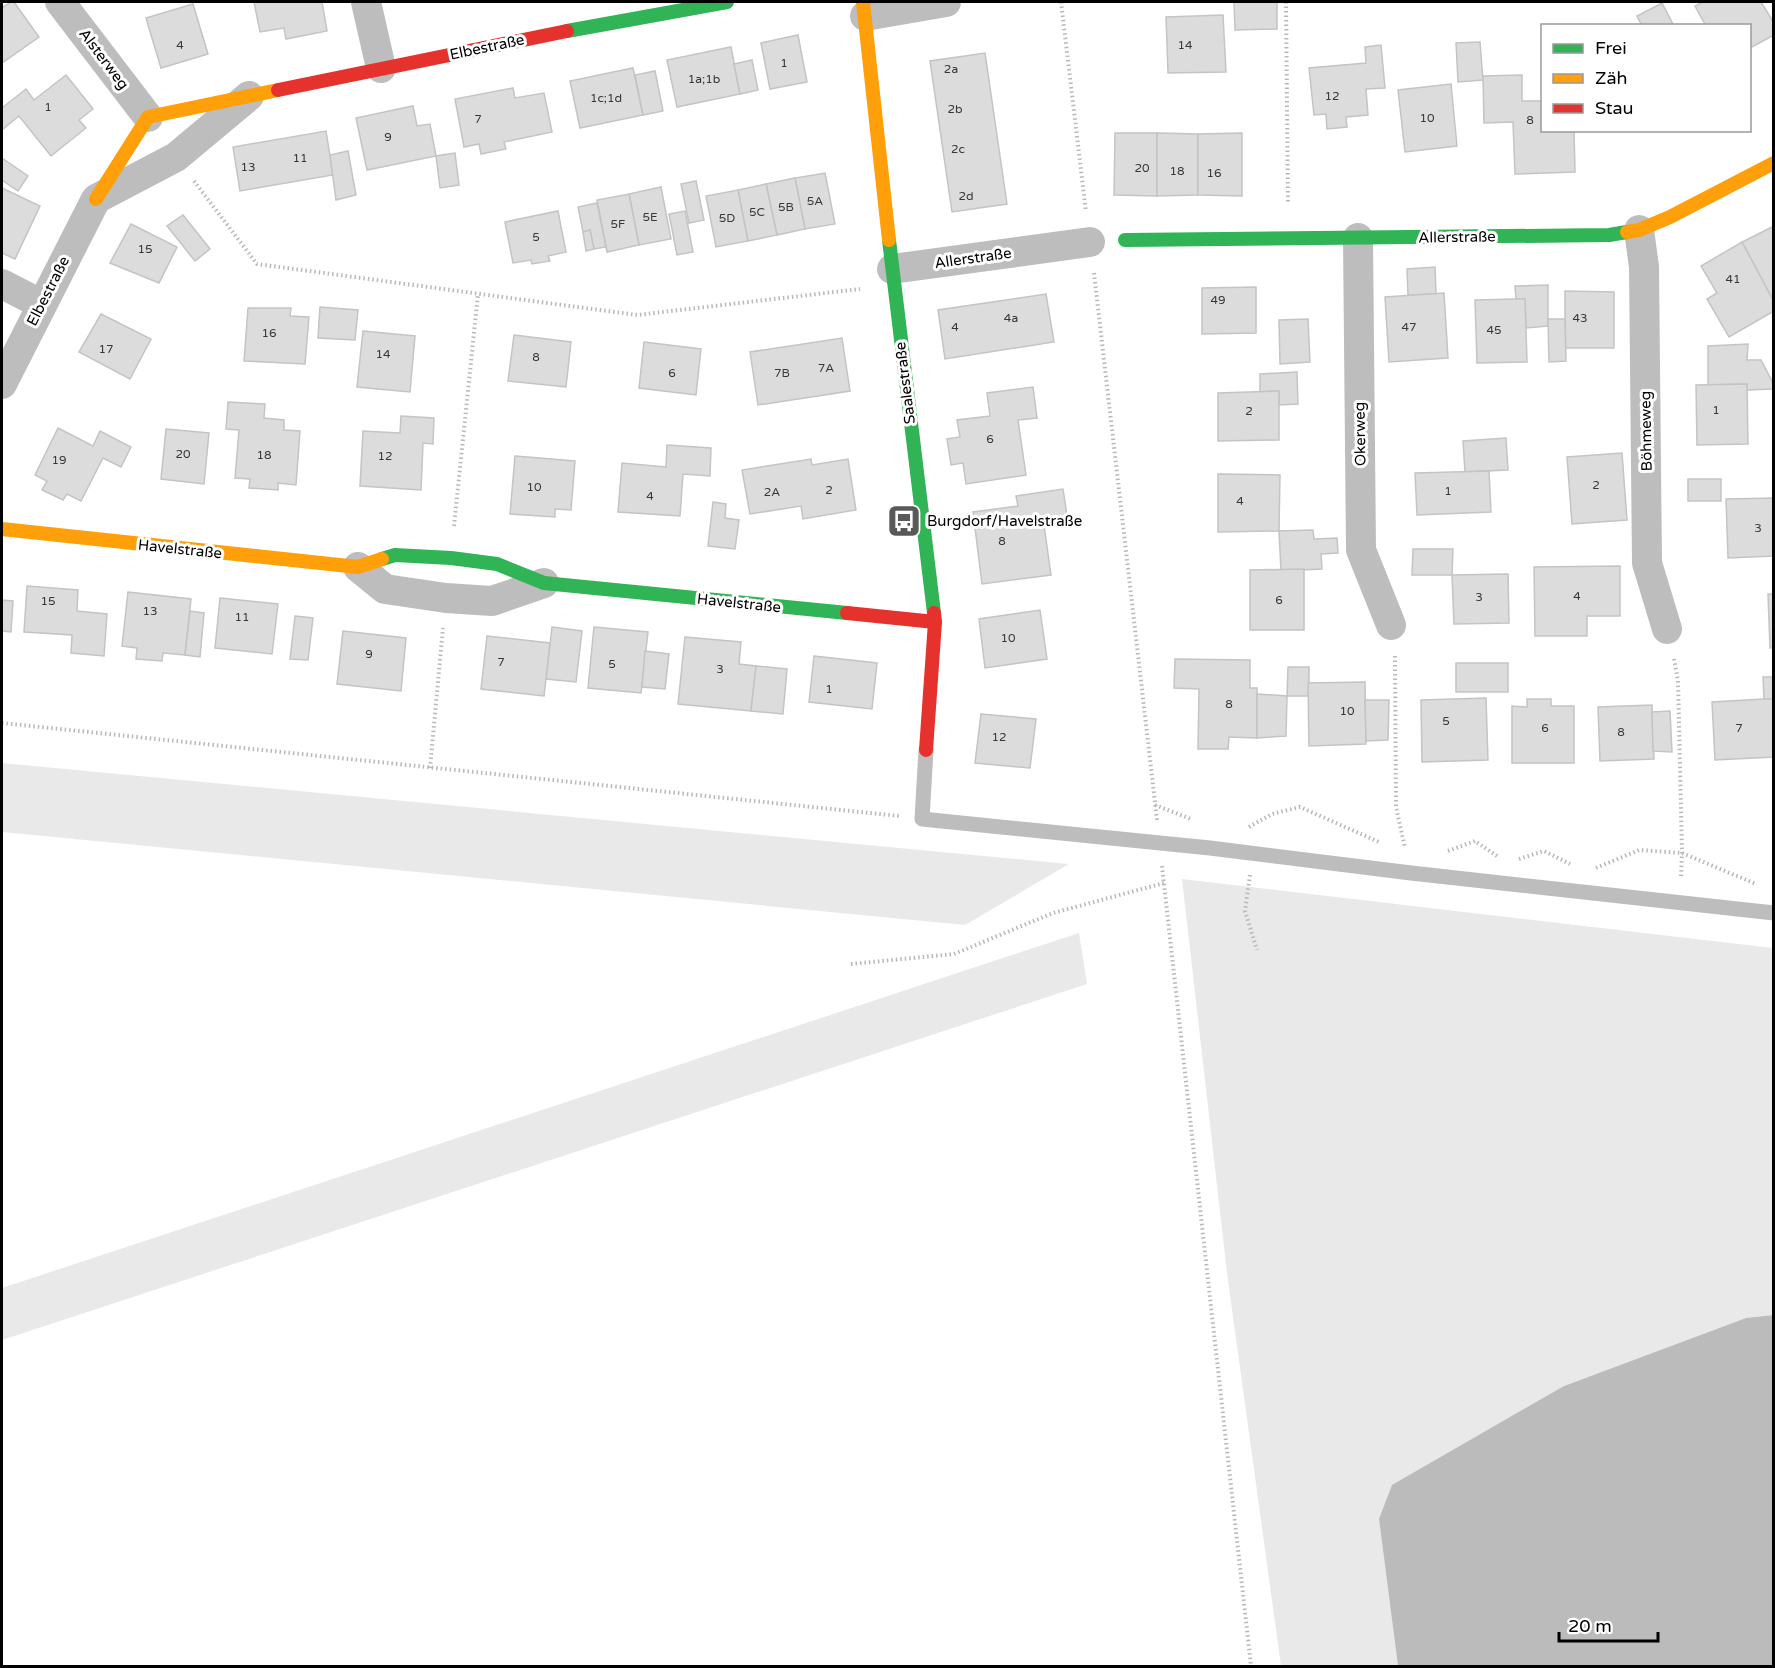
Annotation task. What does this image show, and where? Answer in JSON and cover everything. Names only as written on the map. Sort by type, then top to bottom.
[{"type":"street","name":"Alsterweg","points":[[60,2],[148,117]]},
{"type":"street","points":[[366,2],[381,68]]},
{"type":"street","name":"Elbestraße","points":[[2,384],[40,304],[96,199],[148,117],[665,7],[727,2]]},
{"type":"street","name":"Saalestraße","points":[[926,750],[935,622],[893,277],[864,9],[946,2]]},
{"type":"street","name":"Elbestraße","points":[[96,199],[176,157],[249,96]]},
{"type":"street","name":"Allerstraße","points":[[1125,240],[1609,235],[1639,230],[1670,217],[1773,164]]},
{"type":"street","name":"Böhmeweg","points":[[1639,230],[1644,267],[1647,563],[1667,629]]},
{"type":"street","name":"Okerweg","points":[[1358,238],[1361,550],[1392,625]]},
{"type":"street","name":"Allerstraße","points":[[893,277],[1090,242]]},
{"type":"street","points":[[2,284],[40,304]]},
{"type":"street","name":"Havelstraße","points":[[2,529],[358,567],[395,555],[451,558],[497,564],[544,583],[935,622]]},
{"type":"street","name":"Havelstraße","points":[[358,567],[385,590],[446,598],[492,601],[544,583]]},
{"type":"lane","points":[[926,750],[922,819],[1210,848],[1773,913]]},
{"type":"path","points":[[1061,2],[1164,883],[1251,1666]]},
{"type":"path","points":[[1286,2],[1288,238]]},
{"type":"path","points":[[176,157],[257,264],[637,315],[893,277]]},
{"type":"path","points":[[451,558],[478,294]]},
{"type":"path","points":[[430,768],[446,598]]},
{"type":"path","points":[[1392,625],[1396,666],[1396,807],[1407,854],[1396,850]]},
{"type":"path","points":[[1667,629],[1678,681],[1682,853],[1680,902]]},
{"type":"path","points":[[2,723],[922,819]]},
{"type":"path","points":[[1155,805],[1196,821]]},
{"type":"path","points":[[1240,832],[1272,814],[1300,807],[1385,845]]},
{"type":"path","points":[[1446,852],[1475,841],[1498,858]]},
{"type":"path","points":[[1516,860],[1544,850],[1576,867]]},
{"type":"path","points":[[1586,872],[1639,850],[1682,853],[1762,887]]},
{"type":"path","points":[[1254,854],[1245,911],[1257,950]]},
{"type":"path","points":[[850,964],[954,954],[1053,913],[1164,883]]},
{"type":"shaded area","points":[[2,763],[1069,864],[965,925],[2,832]]},
{"type":"shaded area","points":[[1182,879],[1773,948],[1773,1315],[1746,1318],[1564,1386],[1379,1519],[1398,1666],[1281,1666],[1227,1273]]},
{"type":"shaded area","points":[[1079,933],[1087,984],[2,1340],[2,1288]]},
{"type":"shaded area","points":[[1773,1315],[1773,1666],[1398,1666],[1379,1519],[1392,1485],[1564,1386],[1746,1318]]},
{"type":"building","points":[[14,2],[39,37],[2,63],[2,8]]},
{"type":"building","points":[[254,2],[322,2],[327,31],[286,39],[284,28],[260,32]]},
{"type":"building","points":[[1234,2],[1277,2],[1277,29],[1235,30]]},
{"type":"building","points":[[1703,2],[1761,2],[1774,23],[1774,35],[1751,47],[1751,24],[1705,24],[1695,6]]},
{"type":"building","points":[[1662,3],[1673,24],[1641,24],[1637,16]]},
{"type":"building","points":[[193,4],[208,54],[161,68],[146,18]]},
{"type":"building","points":[[1223,15],[1226,72],[1168,73],[1166,17]]},
{"type":"building","points":[[798,35],[807,82],[770,89],[761,43]]},
{"type":"building","points":[[1480,42],[1483,80],[1458,82],[1456,43]]},
{"type":"building","points":[[1381,45],[1385,88],[1366,89],[1368,115],[1346,117],[1347,127],[1327,129],[1326,114],[1314,115],[1309,68],[1366,63],[1365,47]]},
{"type":"building","points":[[731,47],[740,94],[677,107],[667,60]]},
{"type":"building","points":[[985,53],[1007,204],[952,212],[930,61]]},
{"type":"building","points":[[752,60],[758,90],[740,94],[734,64]]},
{"type":"building","points":[[633,68],[643,115],[580,128],[570,81]]},
{"type":"building","points":[[655,71],[663,111],[643,115],[635,75]]},
{"type":"building","points":[[66,75],[93,109],[79,120],[86,128],[51,156],[19,116],[2,130],[2,108],[26,89],[34,100]]},
{"type":"building","points":[[1522,75],[1522,101],[1541,101],[1541,132],[1574,132],[1575,172],[1515,174],[1513,122],[1484,123],[1483,76]]},
{"type":"building","points":[[1451,84],[1457,146],[1405,152],[1398,90]]},
{"type":"building","points":[[513,88],[515,98],[544,93],[552,132],[504,142],[506,149],[481,154],[479,144],[464,147],[455,99]]},
{"type":"building","points":[[413,106],[417,126],[430,124],[436,156],[367,170],[356,118]]},
{"type":"building","points":[[326,131],[333,175],[240,191],[233,147]]},
{"type":"building","points":[[1115,133],[1157,133],[1157,196],[1114,195]]},
{"type":"building","points":[[1157,133],[1198,134],[1198,195],[1157,196]]},
{"type":"building","points":[[1242,133],[1242,196],[1198,195],[1198,134]]},
{"type":"building","points":[[348,151],[356,195],[336,200],[330,155]]},
{"type":"building","points":[[455,153],[459,185],[440,188],[436,156]]},
{"type":"building","points":[[2,158],[28,176],[18,191],[2,180]]},
{"type":"building","points":[[825,173],[835,224],[805,229],[795,178]]},
{"type":"building","points":[[795,178],[805,229],[777,235],[766,184]]},
{"type":"building","points":[[696,181],[704,220],[689,223],[681,184]]},
{"type":"building","points":[[766,184],[777,235],[748,241],[738,190]]},
{"type":"building","points":[[661,187],[671,239],[639,245],[629,194]]},
{"type":"building","points":[[2,188],[40,206],[15,259],[2,253]]},
{"type":"building","points":[[738,190],[748,241],[716,247],[706,196]]},
{"type":"building","points":[[629,194],[639,245],[607,252],[597,200]]},
{"type":"building","points":[[597,203],[606,247],[594,249],[590,230],[583,232],[578,207]]},
{"type":"building","points":[[558,211],[566,252],[548,256],[550,261],[532,264],[531,260],[513,263],[505,222]]},
{"type":"building","points":[[685,211],[693,252],[677,255],[669,214]]},
{"type":"building","points":[[183,215],[210,249],[195,261],[167,226]]},
{"type":"building","points":[[131,224],[177,247],[159,283],[110,263]]},
{"type":"building","points":[[1774,226],[1774,302],[1742,242]]},
{"type":"building","points":[[590,230],[594,249],[586,251],[583,232]]},
{"type":"building","points":[[1742,242],[1774,302],[1774,311],[1729,337],[1707,299],[1717,293],[1701,266]]},
{"type":"building","points":[[1435,267],[1436,294],[1408,295],[1407,269]]},
{"type":"building","points":[[1548,285],[1548,326],[1526,328],[1525,299],[1516,299],[1515,286]]},
{"type":"building","points":[[1256,287],[1256,333],[1202,334],[1202,288]]},
{"type":"building","points":[[1565,291],[1614,292],[1614,348],[1565,348]]},
{"type":"building","points":[[1444,293],[1448,358],[1389,362],[1385,297]]},
{"type":"building","points":[[1046,294],[1054,342],[945,359],[938,310]]},
{"type":"building","points":[[1525,299],[1527,362],[1477,363],[1475,300]]},
{"type":"building","points":[[320,307],[358,310],[355,340],[318,338]]},
{"type":"building","points":[[248,308],[291,308],[290,316],[309,317],[305,364],[244,361]]},
{"type":"building","points":[[101,314],[151,339],[130,379],[79,352]]},
{"type":"building","points":[[1308,319],[1310,362],[1280,364],[1279,320]]},
{"type":"building","points":[[1548,319],[1565,319],[1566,361],[1549,362]]},
{"type":"building","points":[[363,331],[415,336],[410,392],[357,387]]},
{"type":"building","points":[[514,335],[571,342],[566,387],[508,381]]},
{"type":"building","points":[[842,338],[850,391],[758,405],[750,352]]},
{"type":"building","points":[[644,342],[701,349],[696,395],[639,388]]},
{"type":"building","points":[[1748,344],[1747,360],[1761,360],[1774,389],[1747,390],[1747,384],[1708,385],[1708,346]]},
{"type":"building","points":[[1297,372],[1298,404],[1279,405],[1279,391],[1260,392],[1260,374]]},
{"type":"building","points":[[1747,384],[1748,444],[1697,445],[1696,385]]},
{"type":"building","points":[[1033,387],[1037,418],[1018,420],[1026,475],[966,484],[963,463],[951,465],[947,439],[960,437],[957,420],[990,416],[987,393]]},
{"type":"building","points":[[1279,391],[1279,440],[1218,441],[1218,393]]},
{"type":"building","points":[[228,402],[265,404],[264,418],[284,420],[284,430],[300,431],[296,485],[278,483],[278,490],[249,488],[250,479],[235,478],[239,430],[226,429]]},
{"type":"building","points":[[401,416],[434,418],[433,444],[423,443],[421,490],[360,486],[363,431],[400,433]]},
{"type":"building","points":[[58,428],[93,446],[100,431],[131,447],[121,467],[103,458],[81,501],[67,494],[63,500],[42,490],[47,481],[35,475]]},
{"type":"building","points":[[166,429],[209,433],[204,484],[161,479]]},
{"type":"building","points":[[1506,438],[1508,470],[1465,472],[1463,441]]},
{"type":"building","points":[[667,445],[711,448],[710,476],[683,474],[680,516],[618,512],[622,463],[666,467]]},
{"type":"building","points":[[1622,453],[1627,520],[1572,524],[1567,457]]},
{"type":"building","points":[[515,456],[575,461],[571,510],[555,509],[555,517],[510,514]]},
{"type":"building","points":[[811,459],[812,465],[848,459],[856,510],[803,519],[801,506],[750,514],[742,470]]},
{"type":"building","points":[[1489,471],[1491,512],[1417,515],[1415,473]]},
{"type":"building","points":[[1218,474],[1280,475],[1279,531],[1218,532]]},
{"type":"building","points":[[1688,479],[1721,479],[1721,501],[1688,501]]},
{"type":"building","points":[[1063,489],[1068,522],[1044,525],[1051,575],[982,584],[973,512],[1018,506],[1016,496]]},
{"type":"building","points":[[1774,498],[1774,556],[1728,558],[1726,499]]},
{"type":"building","points":[[713,502],[726,504],[725,518],[739,520],[735,549],[708,546]]},
{"type":"building","points":[[1313,530],[1314,539],[1337,538],[1338,553],[1321,554],[1322,569],[1281,571],[1279,531]]},
{"type":"building","points":[[1413,549],[1453,549],[1452,575],[1412,575]]},
{"type":"building","points":[[1620,566],[1620,616],[1587,616],[1587,636],[1535,636],[1534,567]]},
{"type":"building","points":[[1304,569],[1304,630],[1250,630],[1250,570]]},
{"type":"building","points":[[1508,574],[1509,623],[1454,624],[1452,575]]},
{"type":"building","points":[[27,586],[78,590],[77,611],[107,614],[104,656],[71,653],[72,635],[24,632]]},
{"type":"building","points":[[128,592],[191,599],[185,655],[163,653],[162,661],[136,659],[137,648],[122,646]]},
{"type":"building","points":[[1768,594],[1774,594],[1774,648],[1770,648]]},
{"type":"building","points":[[220,598],[278,604],[272,654],[215,648]]},
{"type":"building","points":[[2,600],[13,601],[11,632],[2,631]]},
{"type":"building","points":[[1040,610],[1047,659],[985,668],[979,619]]},
{"type":"building","points":[[190,611],[204,613],[200,657],[185,655]]},
{"type":"building","points":[[295,616],[313,618],[308,660],[290,659]]},
{"type":"building","points":[[552,627],[582,631],[576,682],[546,679]]},
{"type":"building","points":[[594,627],[648,632],[641,693],[588,688]]},
{"type":"building","points":[[343,631],[406,638],[401,691],[337,684]]},
{"type":"building","points":[[487,636],[550,643],[544,696],[481,689]]},
{"type":"building","points":[[685,637],[741,642],[739,664],[756,666],[751,711],[678,704]]},
{"type":"building","points":[[645,651],[669,654],[665,689],[642,687]]},
{"type":"building","points":[[814,656],[877,663],[872,709],[809,702]]},
{"type":"building","points":[[1175,659],[1250,660],[1250,688],[1257,688],[1257,738],[1229,737],[1228,749],[1198,749],[1199,689],[1174,688]]},
{"type":"building","points":[[1456,663],[1508,663],[1508,692],[1456,692]]},
{"type":"building","points":[[756,666],[787,669],[783,714],[751,711]]},
{"type":"building","points":[[1288,667],[1309,667],[1309,696],[1287,696]]},
{"type":"building","points":[[1763,677],[1774,677],[1774,699],[1764,699]]},
{"type":"building","points":[[1365,682],[1366,744],[1309,746],[1308,683]]},
{"type":"building","points":[[1257,694],[1287,696],[1286,736],[1257,738]]},
{"type":"building","points":[[1486,698],[1488,760],[1422,762],[1421,700]]},
{"type":"building","points":[[1527,699],[1551,699],[1551,706],[1574,706],[1574,763],[1512,763],[1512,706],[1527,707]]},
{"type":"building","points":[[1774,699],[1774,757],[1715,760],[1712,702]]},
{"type":"building","points":[[1365,700],[1389,700],[1388,740],[1366,741]]},
{"type":"building","points":[[1652,705],[1654,759],[1600,761],[1598,707]]},
{"type":"building","points":[[1670,711],[1672,752],[1653,751],[1652,712]]},
{"type":"building","points":[[981,714],[1036,719],[1030,768],[975,763]]},
{"type":"traffic: fast","points":[[567,31],[727,2]]},
{"type":"traffic: fast","points":[[1125,240],[1609,235],[1627,232]]},
{"type":"traffic: fast","points":[[889,240],[934,613]]},
{"type":"traffic: fast","points":[[382,559],[395,555],[451,558],[497,564],[544,583],[847,613]]},
{"type":"traffic: slow","points":[[863,2],[889,240]]},
{"type":"traffic: slow","points":[[96,199],[148,117],[278,90]]},
{"type":"traffic: slow","points":[[1627,232],[1639,230],[1670,217],[1774,163]]},
{"type":"traffic: slow","points":[[2,529],[358,567],[382,559]]},
{"type":"traffic: jam","points":[[278,90],[567,31]]},
{"type":"traffic: jam","points":[[847,613],[935,622]]},
{"type":"traffic: jam","points":[[926,750],[934,613]]},
{"type":"place","name":"Burgdorf/Havelstraße","points":[[904,521]]}]
